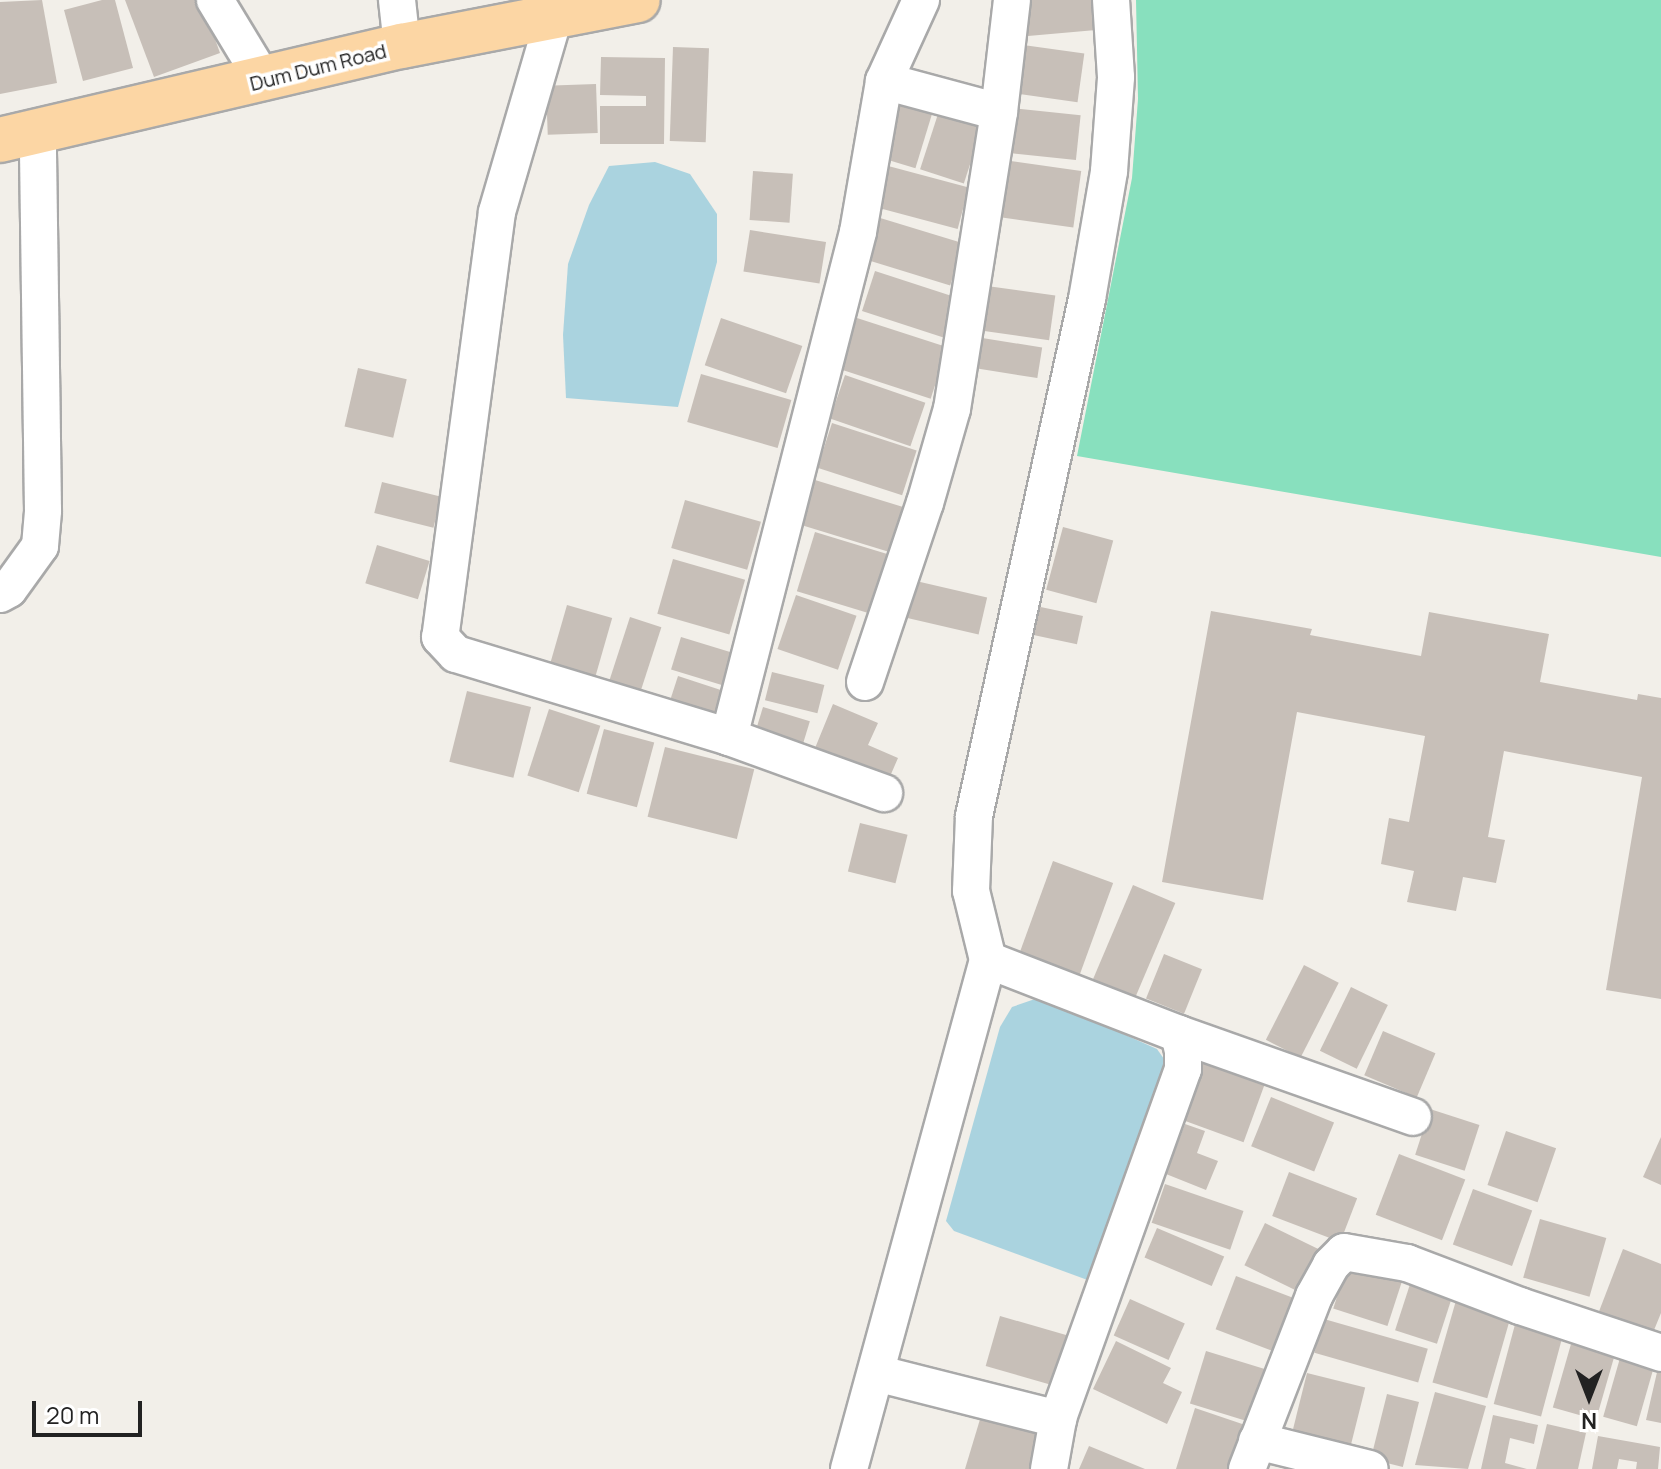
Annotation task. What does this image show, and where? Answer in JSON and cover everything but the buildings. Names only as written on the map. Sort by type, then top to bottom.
[{"type":"main road","name":"Dum Dum Road","points":[[19,136],[264,81],[402,46],[638,0]]},
{"type":"street","points":[[215,0],[264,81]]},
{"type":"street","points":[[397,0],[402,46]]},
{"type":"street","points":[[729,737],[858,232],[884,81],[921,0]]},
{"type":"street","points":[[865,682],[925,503],[952,409],[999,112],[1012,0]]},
{"type":"street","points":[[849,1469],[988,960],[971,891],[974,816],[1087,299],[1109,171],[1116,77],[1111,0]]},
{"type":"street","points":[[554,17],[497,212],[440,637],[456,654],[729,737],[884,793]]},
{"type":"street","points":[[884,81],[999,112]]},
{"type":"street","points":[[0,594],[9,589],[40,546],[43,510],[19,136]]},
{"type":"street","points":[[988,960],[1179,1034],[1413,1117]]},
{"type":"street","points":[[1049,1469],[1058,1419],[1183,1069],[1179,1034]]},
{"type":"street","points":[[1370,1469],[1252,1455],[1314,1296],[1331,1265],[1344,1252],[1407,1263],[1520,1306],[1661,1353]]},
{"type":"street","points":[[876,1373],[1058,1419]]},
{"type":"green space","points":[[1136,0],[1661,0],[1661,557],[1077,456],[1132,178],[1138,99]]},
{"type":"water","points":[[655,162],[690,174],[717,214],[717,262],[678,407],[566,398],[563,335],[568,264],[589,205],[609,166]]},
{"type":"water","points":[[1035,999],[1049,1001],[1157,1049],[1164,1059],[1165,1071],[1093,1282],[954,1231],[946,1221],[1000,1027],[1012,1007]]}]
